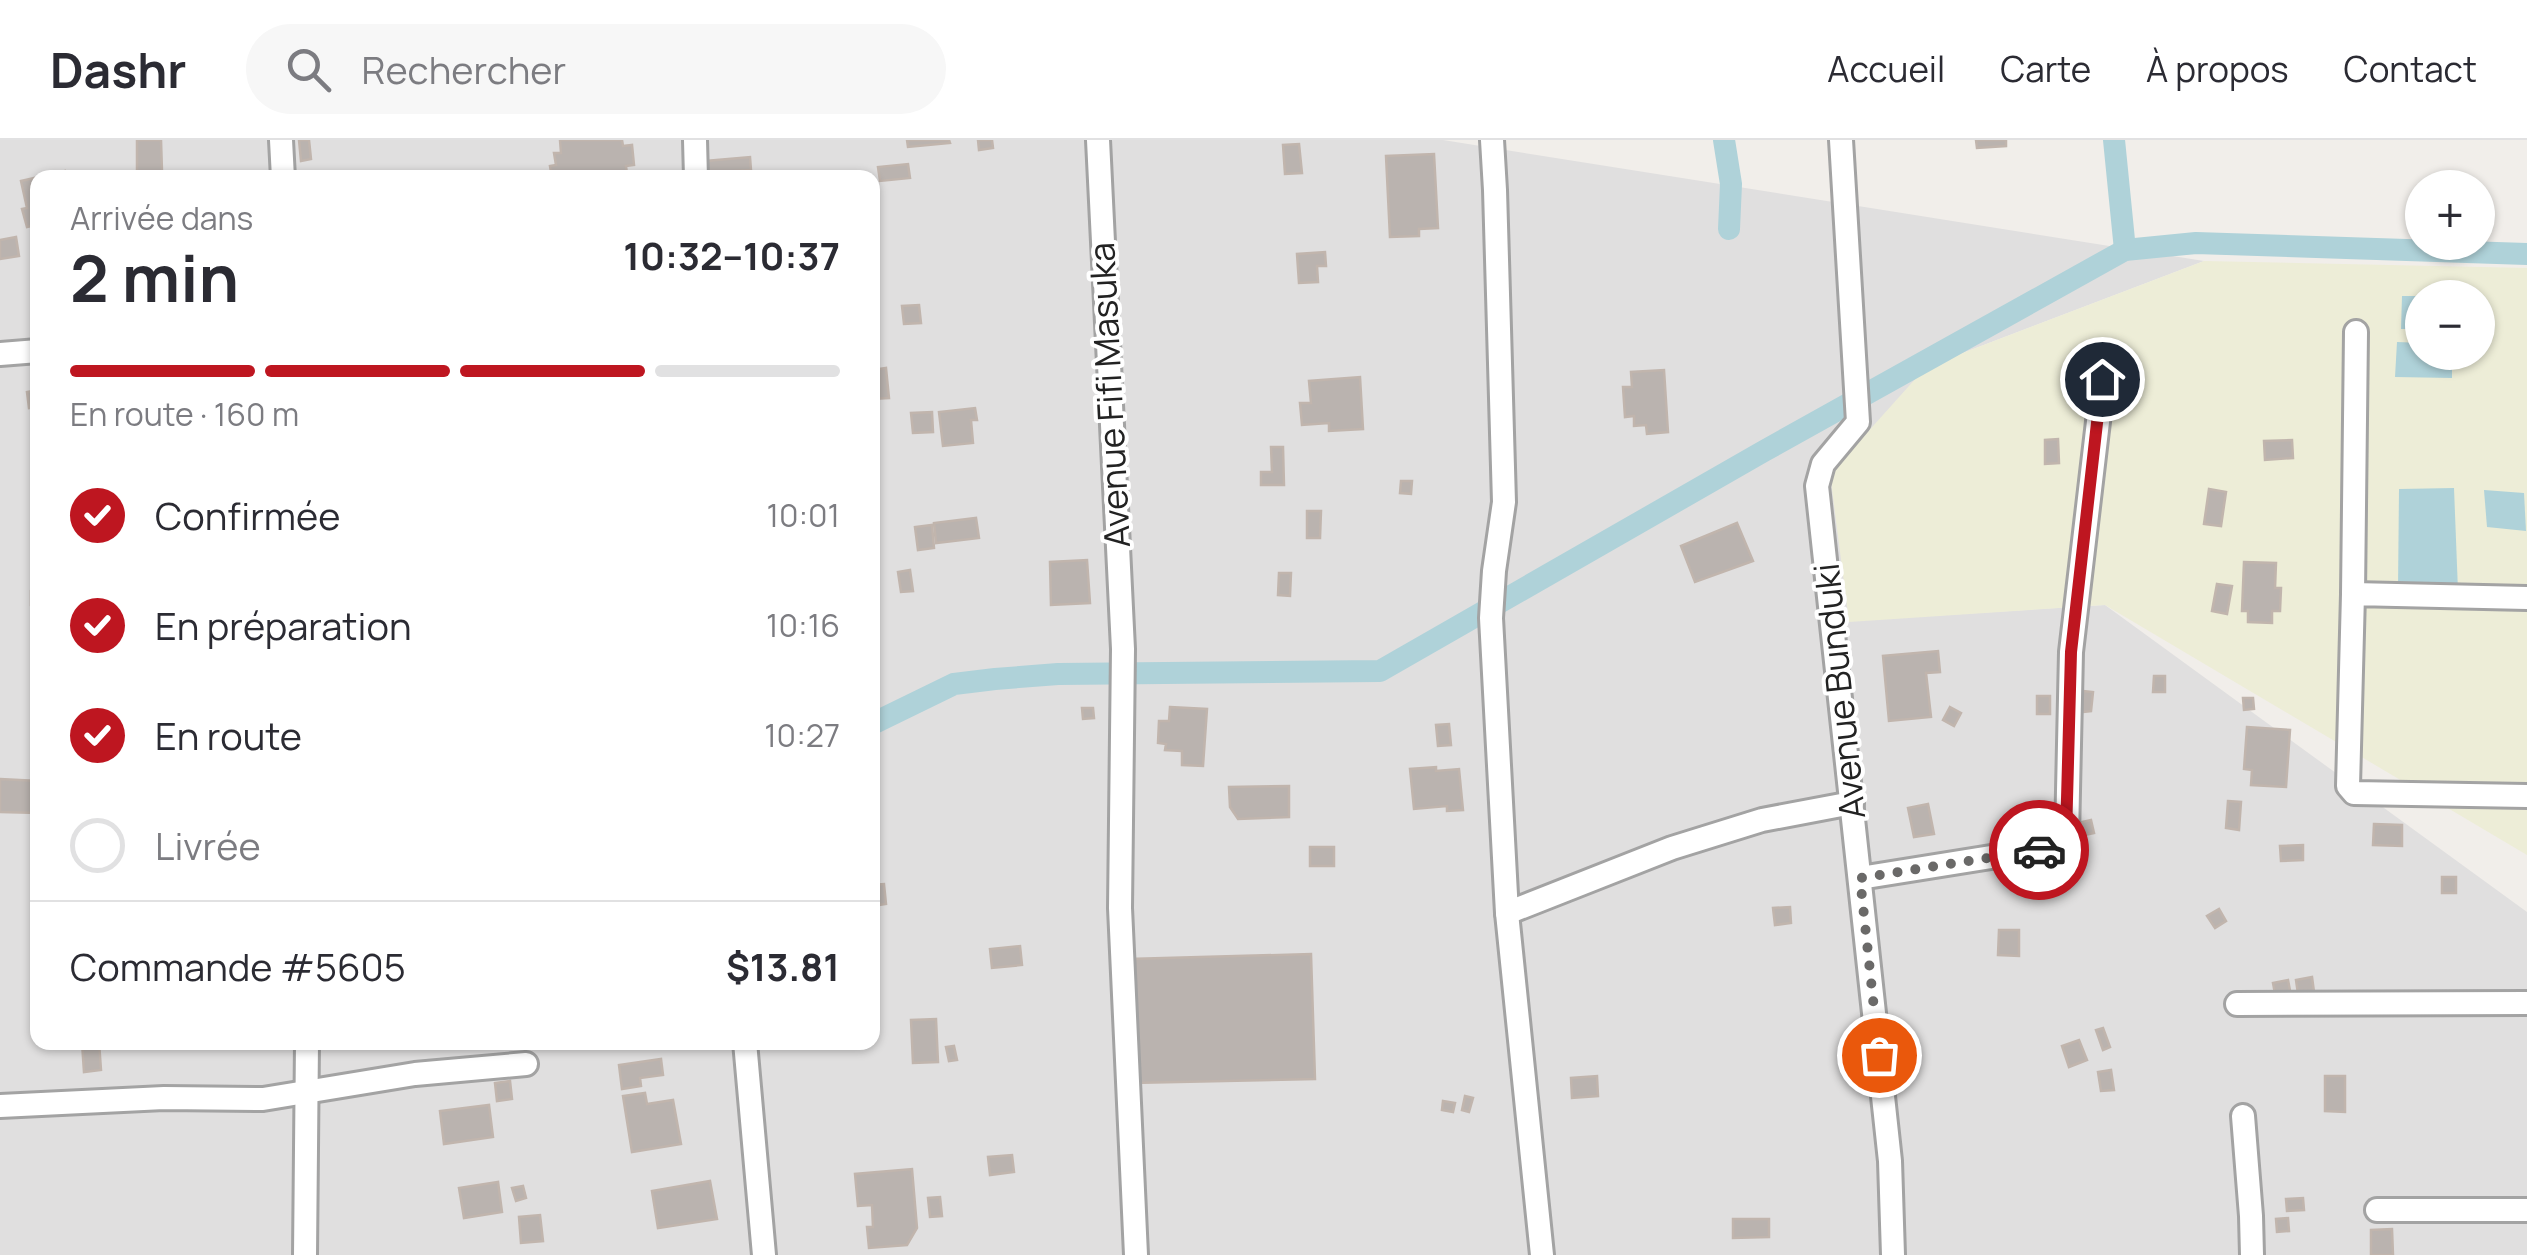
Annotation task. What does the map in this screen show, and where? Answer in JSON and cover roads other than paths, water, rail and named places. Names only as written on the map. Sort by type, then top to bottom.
[{"type":"street","points":[[281,140],[283,170]]},
{"type":"street","points":[[695,140],[696,170]]},
{"type":"street","name":"Avenue Fifi Masuka","points":[[1098,140],[1123,649],[1120,908],[1136,1255]]},
{"type":"street","points":[[1492,140],[1504,502],[1491,618],[1507,913],[1542,1255]]},
{"type":"street","name":"Avenue Bunduki","points":[[1841,140],[1858,422],[1823,464],[1817,486],[1890,1161],[1893,1255]]},
{"type":"street","points":[[2356,332],[2349,790],[2527,796]]},
{"type":"street","points":[[0,354],[30,351]]},
{"type":"street","points":[[1860,878],[2054,848],[2064,842],[2071,652],[2102,379]]},
{"type":"street","points":[[2353,594],[2527,598]]},
{"type":"street","points":[[1507,913],[1672,848],[1762,820],[1852,803]]},
{"type":"street","points":[[2236,1004],[2527,1004]]},
{"type":"street","points":[[305,1255],[307,1050]]},
{"type":"street","points":[[747,1050],[764,1255]]},
{"type":"street","points":[[0,1106],[164,1098],[264,1098],[415,1074],[526,1064]]},
{"type":"street","points":[[2243,1116],[2252,1255]]},
{"type":"street","points":[[2377,1210],[2527,1210]]},
{"type":"water","points":[[2402,296],[2405,296],[2405,329],[2401,329]]},
{"type":"water","points":[[2397,342],[2405,342],[2405,370],[2452,370],[2452,378],[2395,377]]},
{"type":"water","points":[[2454,488],[2458,591],[2398,589],[2399,489]]},
{"type":"water","points":[[2484,490],[2524,493],[2526,531],[2487,527]]},
{"type":"waterway","points":[[1724,140],[1731,184],[1729,229]]},
{"type":"waterway","points":[[2114,140],[2125,250]]},
{"type":"waterway","points":[[880,720],[954,684],[995,679],[1058,674],[1380,671],[2125,250],[2196,243],[2527,254]]}]
